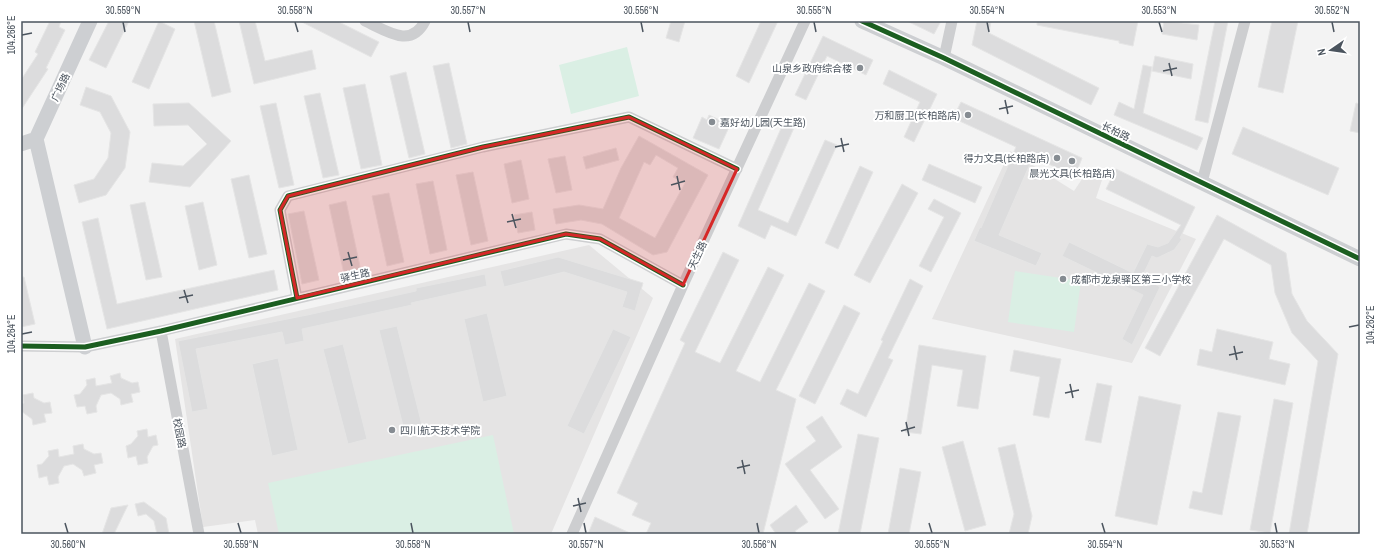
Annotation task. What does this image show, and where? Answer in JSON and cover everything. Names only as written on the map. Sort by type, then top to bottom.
[{"type":"street","name":"广场路","points":[[36,139],[90,21]]},
{"type":"street","points":[[366,21],[402,37],[412,36],[421,29],[425,21]]},
{"type":"street","name":"天生路","points":[[572,534],[683,285],[805,21]]},
{"type":"street","name":"长柏路","points":[[862,21],[944,58],[1360,259]]},
{"type":"street","points":[[944,58],[952,21]]},
{"type":"street","points":[[1202,182],[1245,21]]},
{"type":"street","points":[[298,298],[280,210],[288,196],[483,147],[629,118],[737,169]]},
{"type":"street","points":[[21,144],[36,139],[86,347]]},
{"type":"street","name":"驿生路","points":[[21,346],[86,347],[161,331],[566,234],[600,239],[683,285]]},
{"type":"street","name":"校园路","points":[[161,331],[199,534]]},
{"type":"highlighted area","points":[[629,117],[737,169],[683,285],[600,239],[566,234],[297,298],[280,210],[288,196],[483,147]]},
{"type":"shaded area","name":"成都市龙泉驿区第三小学校","points":[[1010,151],[1074,191],[1088,170],[1103,177],[1096,198],[1196,239],[1132,363],[932,319]]},
{"type":"shaded area","name":"四川航天技术学院","points":[[589,245],[653,298],[551,534],[258,534],[255,520],[203,527],[175,339]]},
{"type":"green space","points":[[627,47],[639,96],[571,114],[559,65]]},
{"type":"green space","points":[[1015,271],[1081,281],[1074,332],[1008,322]]},
{"type":"green space","points":[[493,435],[514,534],[279,534],[268,483]]},
{"type":"building","points":[[50,21],[61,21],[59,27],[65,30],[46,68],[48,69],[21,110],[21,80],[38,54],[35,52]]},
{"type":"building","points":[[109,21],[129,21],[106,68],[89,60]]},
{"type":"building","points":[[159,21],[175,29],[149,89],[132,82]]},
{"type":"building","points":[[194,21],[214,21],[231,92],[212,97]]},
{"type":"building","points":[[239,21],[255,21],[265,61],[312,50],[316,69],[254,84]]},
{"type":"building","points":[[300,21],[337,21],[379,42],[371,57]]},
{"type":"building","points":[[671,21],[685,21],[679,42],[666,38]]},
{"type":"building","points":[[761,21],[778,21],[749,83],[736,76]]},
{"type":"building","points":[[907,21],[941,21],[934,34]]},
{"type":"building","points":[[977,21],[991,21],[989,33],[1099,88],[1091,105],[972,45]]},
{"type":"building","points":[[1037,21],[1138,21],[1133,46],[1119,43],[1119,41],[1037,25]]},
{"type":"building","points":[[1164,21],[1199,25],[1197,40],[1162,34]]},
{"type":"building","points":[[1215,21],[1228,21],[1208,123],[1195,120]]},
{"type":"building","points":[[1272,21],[1298,21],[1283,93],[1258,87]]},
{"type":"building","name":"山泉乡政府综合楼","points":[[823,36],[873,60],[866,75],[827,56],[806,100],[795,95]]},
{"type":"building","points":[[1155,56],[1193,64],[1191,79],[1152,71]]},
{"type":"building","points":[[449,63],[467,144],[451,148],[433,66]]},
{"type":"building","points":[[1143,65],[1152,67],[1143,113],[1203,138],[1197,150],[1114,115],[1119,102],[1134,109]]},
{"type":"building","points":[[889,70],[937,94],[914,142],[904,137],[920,102],[883,84]]},
{"type":"building","points":[[406,72],[425,154],[409,158],[390,76]]},
{"type":"building","points":[[365,84],[382,165],[361,169],[343,88]]},
{"type":"building","points":[[86,87],[111,96],[130,132],[125,168],[106,195],[79,203],[74,185],[94,179],[108,158],[111,133],[100,112],[80,105]]},
{"type":"building","points":[[320,93],[339,175],[323,178],[304,96]]},
{"type":"building","points":[[961,102],[1082,158],[1075,176],[1033,157],[999,235],[1042,253],[1036,266],[974,241],[1016,147],[953,118]]},
{"type":"building","points":[[189,103],[231,141],[190,187],[149,182],[152,163],[183,166],[207,144],[188,125],[154,126],[153,104]]},
{"type":"building","points":[[276,103],[294,185],[279,188],[260,106]]},
{"type":"building","points":[[1356,103],[1360,104],[1360,133],[1350,131]]},
{"type":"building","name":"嘉好幼儿园(天生路)","points":[[709,115],[730,125],[719,149],[693,138],[702,117],[707,120]]},
{"type":"building","points":[[786,117],[797,121],[758,210],[788,223],[825,140],[837,145],[796,236],[771,225],[765,239],[738,226]]},
{"type":"building","points":[[1243,127],[1339,168],[1328,195],[1232,154]]},
{"type":"building","points":[[639,136],[708,175],[667,252],[653,255],[602,224],[581,220],[556,224],[553,209],[579,205],[603,209],[621,168]],"holes":[[[656,155],[678,168],[673,177],[685,183],[655,238],[619,218],[644,162],[650,165]]]},
{"type":"building","points":[[616,148],[619,160],[586,169],[583,157]]},
{"type":"building","points":[[565,156],[572,190],[556,193],[548,159]]},
{"type":"building","points":[[521,160],[529,199],[512,203],[504,164]]},
{"type":"building","points":[[929,164],[982,187],[975,203],[922,180]]},
{"type":"building","points":[[860,166],[873,172],[838,249],[825,243]]},
{"type":"building","points":[[1116,169],[1195,207],[1180,238],[1182,239],[1174,250],[1157,258],[1152,256],[1142,277],[1160,287],[1132,345],[1122,339],[1143,295],[1062,256],[1069,242],[1133,273],[1147,244],[1158,247],[1168,243],[1181,225],[1106,189]]},
{"type":"building","points":[[473,172],[488,241],[471,245],[456,175]]},
{"type":"building","points":[[249,175],[267,254],[249,258],[231,179]]},
{"type":"building","points":[[433,181],[447,250],[430,254],[416,184]]},
{"type":"building","points":[[902,184],[918,193],[870,283],[854,275]]},
{"type":"building","points":[[389,193],[404,262],[387,266],[372,196]]},
{"type":"building","points":[[934,199],[961,213],[931,272],[919,266],[944,217],[928,209]]},
{"type":"building","points":[[346,201],[361,271],[344,274],[329,205]]},
{"type":"building","points":[[145,202],[162,277],[146,280],[130,205]]},
{"type":"building","points":[[203,202],[217,265],[199,270],[185,206]]},
{"type":"building","points":[[304,211],[319,280],[302,284],[288,214]]},
{"type":"building","points":[[532,212],[535,230],[518,233],[514,215]]},
{"type":"building","points":[[1217,215],[1286,253],[1292,294],[1307,321],[1338,354],[1307,534],[1289,534],[1318,361],[1292,333],[1275,293],[1271,265],[1224,239],[1160,356],[1145,348]]},
{"type":"building","points":[[98,218],[117,304],[274,270],[278,290],[107,329],[82,222]]},
{"type":"building","points":[[723,252],[739,260],[695,352],[720,363],[768,267],[784,275],[736,371],[760,382],[809,283],[825,291],[776,390],[796,399],[763,534],[646,534],[651,523],[632,515],[638,503],[617,493],[685,343],[680,340]]},
{"type":"building","points":[[558,257],[643,283],[635,311],[622,307],[627,292],[564,272],[504,287],[500,271]]},
{"type":"building","points":[[485,274],[487,286],[411,303],[412,305],[302,329],[304,341],[285,345],[282,332],[196,349],[208,409],[192,412],[178,341],[312,314],[416,291],[416,288]]},
{"type":"building","points":[[21,277],[24,277],[35,324],[21,327]]},
{"type":"building","points":[[910,279],[923,286],[888,358],[893,360],[866,417],[840,404],[847,389],[858,394],[883,341],[881,340]]},
{"type":"building","points":[[844,305],[860,313],[815,404],[799,396]]},
{"type":"building","points":[[487,313],[507,396],[483,402],[464,319]]},
{"type":"building","points":[[397,326],[423,429],[405,434],[379,330]]},
{"type":"building","points":[[613,329],[631,337],[584,434],[567,426]]},
{"type":"building","points":[[1217,329],[1273,342],[1269,359],[1290,364],[1285,385],[1197,365],[1200,349],[1212,352]]},
{"type":"building","points":[[343,344],[367,439],[348,444],[323,349]]},
{"type":"building","points":[[919,345],[986,356],[978,409],[957,406],[963,370],[932,365],[921,434],[905,432]]},
{"type":"building","points":[[1014,350],[1061,359],[1049,418],[1033,415],[1040,377],[1010,371]]},
{"type":"building","points":[[278,358],[298,450],[272,456],[252,364]]},
{"type":"building","points":[[120,373],[121,378],[132,383],[138,382],[140,392],[131,394],[133,402],[121,405],[120,399],[111,393],[101,395],[96,406],[97,412],[87,414],[85,406],[77,407],[74,395],[80,394],[87,385],[86,380],[95,378],[96,386],[112,383],[110,376]]},
{"type":"building","points":[[1097,383],[1112,386],[1101,443],[1085,440]]},
{"type":"building","points":[[33,393],[34,398],[44,403],[50,402],[52,413],[44,414],[46,422],[33,425],[32,419],[21,411],[21,404],[24,403],[23,395]]},
{"type":"building","points":[[1139,396],[1181,405],[1157,525],[1115,516]]},
{"type":"building","points":[[1274,399],[1293,403],[1270,533],[1250,530]]},
{"type":"building","points":[[1218,412],[1241,416],[1222,515],[1189,508],[1193,491],[1202,493]]},
{"type":"building","points":[[822,416],[842,447],[810,470],[839,509],[825,519],[785,464],[816,441],[806,427]]},
{"type":"building","points":[[147,429],[148,437],[156,435],[158,445],[153,446],[147,457],[148,463],[138,465],[136,456],[128,458],[126,446],[131,444],[138,436],[137,431]]},
{"type":"building","points":[[858,434],[879,438],[860,534],[838,534]]},
{"type":"building","points":[[963,441],[986,525],[965,531],[942,447]]},
{"type":"building","points":[[83,444],[84,449],[94,454],[101,453],[103,463],[94,465],[96,473],[84,476],[82,470],[73,464],[64,466],[58,477],[59,483],[49,485],[47,476],[39,478],[37,465],[42,464],[49,456],[48,451],[58,449],[59,457],[74,454],[73,446]]},
{"type":"building","points":[[1015,444],[1032,516],[1028,534],[1009,534],[1014,514],[998,448]]},
{"type":"building","points":[[900,468],[921,472],[909,534],[888,534]]},
{"type":"building","points":[[144,502],[166,518],[169,534],[157,534],[154,521],[146,514],[138,516],[135,504]]},
{"type":"building","points":[[128,505],[114,534],[102,534],[111,508]]},
{"type":"building","points":[[796,505],[808,522],[795,531],[798,534],[776,534],[770,525]]},
{"type":"building","points":[[595,517],[632,534],[588,534]]},
{"type":"cycle path","points":[[862,21],[944,58],[1360,259]]},
{"type":"cycle path","points":[[297,298],[280,210],[288,196],[483,147],[629,117],[737,169]]},
{"type":"cycle path","points":[[21,346],[85,347],[161,331],[566,234],[600,239],[683,285]]},
{"type":"place","name":"山泉乡政府综合楼","points":[[860,68]]},
{"type":"place","name":"万和厨卫(长柏路店)","points":[[968,115]]},
{"type":"place","name":"嘉好幼儿园(天生路)","points":[[712,122]]},
{"type":"place","name":"得力文具(长柏路店)","points":[[1057,158]]},
{"type":"place","name":"晨光文具(长柏路店)","points":[[1072,161]]},
{"type":"place","name":"成都市龙泉驿区第三小学校","points":[[1063,279]]},
{"type":"place","name":"四川航天技术学院","points":[[392,430]]}]
